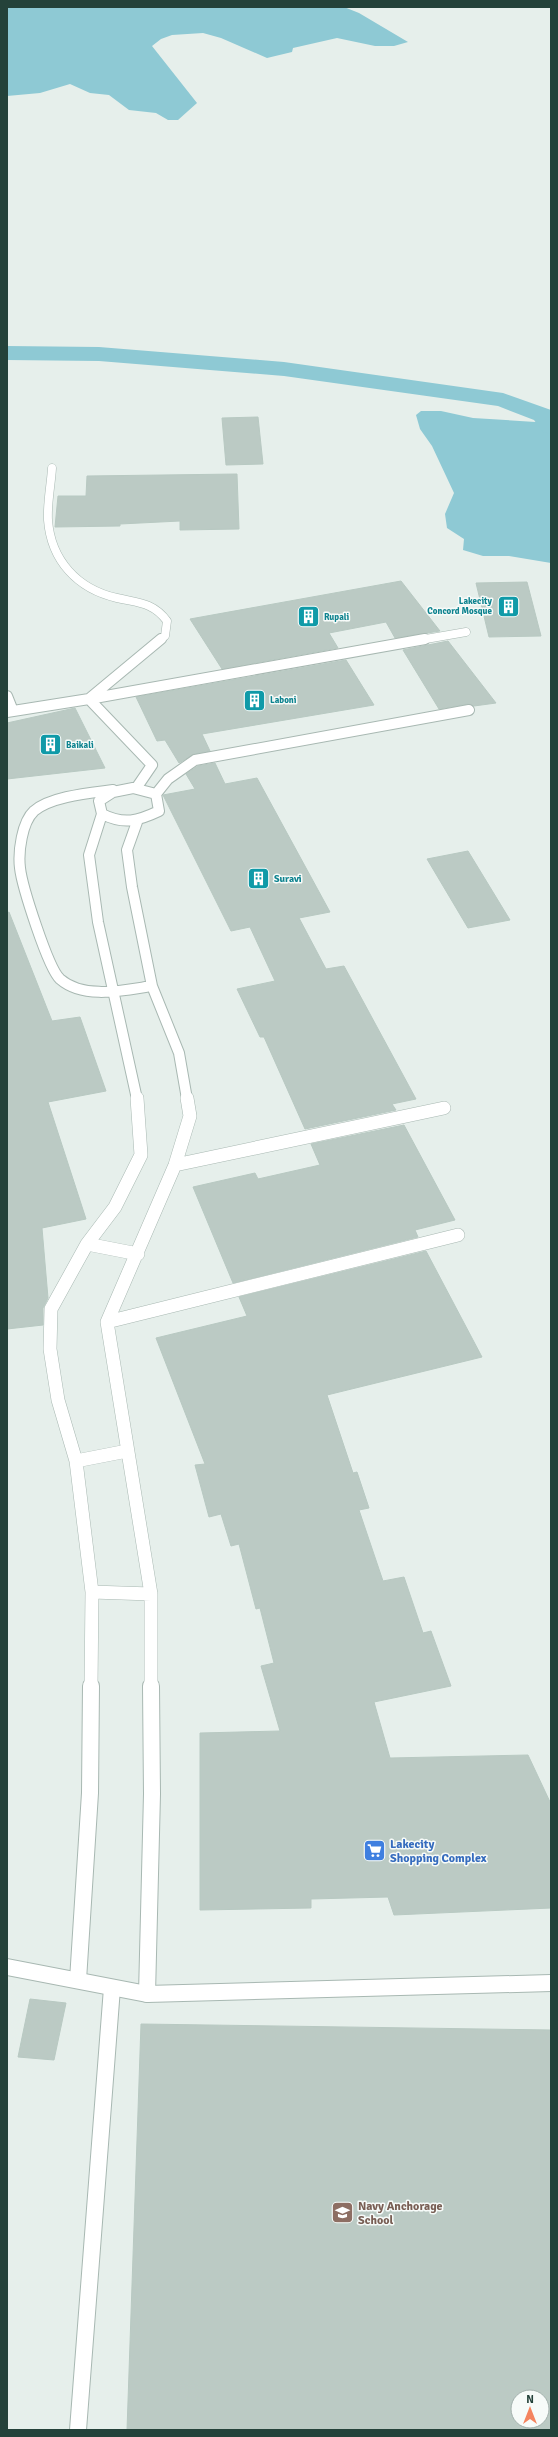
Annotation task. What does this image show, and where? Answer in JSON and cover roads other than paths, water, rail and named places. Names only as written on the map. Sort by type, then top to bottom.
[{"type":"street","points":[[52,468],[48,519],[52,549],[70,576],[93,591],[141,602],[159,609],[167,621],[165,636],[89,699]]},
{"type":"street","points":[[7,696],[10,711],[89,699],[466,632]]},
{"type":"street","points":[[89,699],[152,765],[137,788]]},
{"type":"street","points":[[102,814],[116,822],[137,822],[159,811],[156,794],[168,779],[195,760],[469,710]]},
{"type":"street","points":[[152,986],[112,992],[81,989],[60,979],[44,949],[20,869],[20,839],[34,811],[66,796],[137,788],[156,794]]},
{"type":"street","points":[[78,1980],[90,1793],[92,1592],[76,1461],[58,1400],[50,1349],[51,1309],[87,1244],[115,1207],[141,1155],[138,1102],[112,992],[98,922],[89,855],[102,814],[99,801],[114,790]]},
{"type":"street","points":[[137,822],[127,850],[132,887],[152,986],[179,1053],[190,1116],[175,1165],[138,1254],[107,1322],[151,1594],[152,1794],[147,1994]]},
{"type":"street","points":[[175,1165],[444,1108]]},
{"type":"street","points":[[107,1322],[458,1236]]},
{"type":"street","points":[[87,1244],[138,1254]]},
{"type":"street","points":[[76,1461],[127,1451]]},
{"type":"street","points":[[92,1592],[151,1594]]},
{"type":"street","points":[[7,1967],[147,1994],[308,1991],[551,1983]]},
{"type":"street","points":[[78,2430],[112,1988]]},
{"type":"water","points":[[7,7],[344,7],[359,13],[408,42],[394,46],[375,46],[337,38],[293,48],[292,52],[267,58],[221,38],[203,33],[172,35],[161,39],[152,46],[197,103],[178,120],[168,120],[156,113],[129,110],[109,95],[90,93],[70,84],[40,93],[7,96]]},
{"type":"water","points":[[421,411],[441,411],[473,418],[551,423],[551,563],[509,556],[483,556],[463,550],[464,539],[447,528],[445,514],[454,493],[432,446],[420,429],[416,415]]},
{"type":"waterway","points":[[7,353],[99,354],[284,369],[503,400],[543,415],[551,427]]},
{"type":"place","name":"Lakecity Concord Mosque","points":[[508,606]]},
{"type":"place","name":"Rupali","points":[[309,617]]},
{"type":"place","name":"Laboni","points":[[254,700]]},
{"type":"place","name":"Baikali","points":[[50,745]]},
{"type":"place","name":"Suravi","points":[[258,878]]},
{"type":"place","name":"Lakecity Shopping Complex","points":[[375,1851]]},
{"type":"place","name":"Navy Anchorage School","points":[[343,2213]]}]
